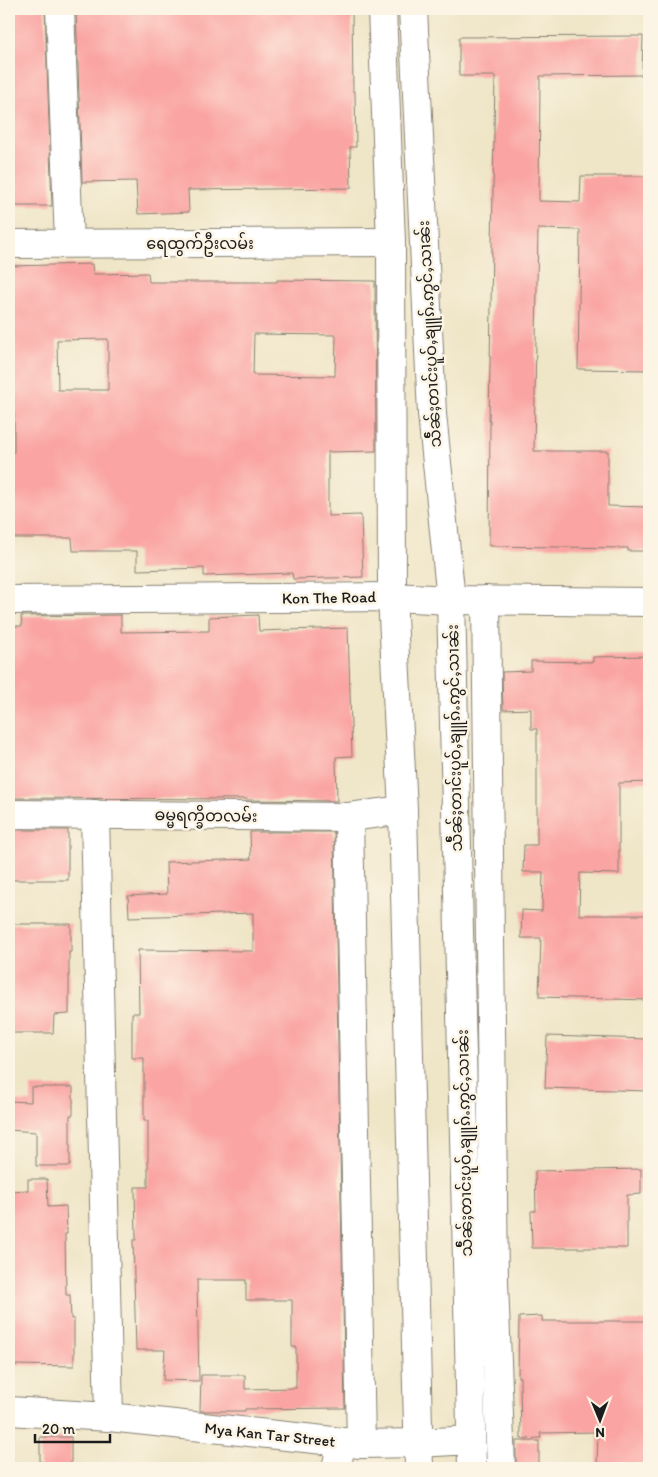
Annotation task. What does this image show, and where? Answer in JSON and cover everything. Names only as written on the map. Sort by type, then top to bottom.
[{"type":"main road","points":[[60,9],[69,243]]},
{"type":"main road","name":"သဵႅၼ်ႈတၢင်းပူဝ်ႇၶျူၵ်ႉဢွင်ႇသၢၼ်း","points":[[382,9],[392,242],[392,597],[403,810],[419,1456]]},
{"type":"main road","name":"သဵႅၼ်ႈတၢင်းပူဝ်ႇၶျူၵ်ႉဢွင်ႇသၢၼ်း","points":[[413,9],[432,414],[451,600],[472,1468]]},
{"type":"main road","name":"ရေထွက်ဦးလမ်း","points":[[9,244],[392,242]]},
{"type":"main road","name":"Kon The Road","points":[[9,600],[392,597],[451,600],[649,602]]},
{"type":"main road","points":[[486,600],[494,1282],[501,1468]]},
{"type":"main road","name":"ဓမ္မရက္ခိတလမ်း","points":[[9,814],[348,817],[403,810]]},
{"type":"main road","points":[[95,814],[109,1417]]},
{"type":"main road","points":[[336,1468],[351,1443],[348,817]]},
{"type":"main road","name":"Mya Kan Tar Street","points":[[9,1411],[109,1417],[351,1443],[419,1456],[471,1440]]},
{"type":"building","points":[[9,9],[45,9],[52,206],[9,206]]},
{"type":"building","points":[[76,9],[352,9],[356,147],[350,147],[351,188],[188,190],[189,212],[138,214],[136,181],[82,182]]},
{"type":"building","points":[[643,36],[642,75],[540,76],[539,201],[580,202],[581,176],[649,176],[649,370],[578,369],[580,230],[538,229],[534,451],[608,451],[608,506],[649,507],[649,551],[628,551],[628,548],[489,546],[489,421],[495,76],[459,76],[459,37]]},
{"type":"building","points":[[92,264],[93,274],[148,273],[149,282],[375,281],[376,451],[328,452],[328,516],[361,515],[363,577],[293,579],[292,573],[204,576],[204,568],[137,570],[137,551],[73,551],[72,538],[9,538],[9,452],[14,452],[14,412],[9,412],[9,266]],"holes":[[[254,334],[336,335],[335,376],[253,375]],[[108,339],[108,390],[58,390],[57,340]]]},
{"type":"building","points":[[121,615],[121,632],[209,631],[209,617],[258,615],[259,631],[348,628],[352,756],[336,757],[337,801],[9,798],[9,626],[22,626],[21,616]]},
{"type":"building","points":[[649,656],[649,782],[619,783],[619,874],[580,873],[579,915],[649,915],[649,1000],[539,997],[541,938],[521,938],[522,910],[542,911],[543,872],[523,872],[524,845],[537,845],[537,729],[531,729],[531,709],[503,710],[502,672],[531,671],[531,661],[593,662],[593,657]]},
{"type":"building","points":[[9,830],[68,830],[68,880],[9,880]]},
{"type":"building","points":[[250,832],[334,832],[345,1408],[200,1411],[201,1375],[245,1375],[245,1389],[296,1388],[296,1347],[292,1347],[292,1300],[246,1300],[246,1280],[197,1280],[199,1381],[163,1380],[165,1350],[136,1350],[133,1240],[136,1240],[135,1187],[148,1187],[148,1121],[144,1121],[144,1058],[132,1058],[132,1013],[139,1013],[138,950],[253,951],[253,913],[129,917],[128,896],[167,894],[166,862],[251,859]]},
{"type":"building","points":[[9,924],[71,924],[69,1014],[54,1015],[53,1033],[9,1033]]},
{"type":"building","points":[[547,1036],[649,1039],[649,1091],[545,1088]]},
{"type":"building","points":[[31,1087],[73,1087],[73,1115],[70,1115],[70,1166],[36,1166],[36,1132],[9,1130],[9,1101],[31,1102]]},
{"type":"building","points":[[641,1169],[641,1194],[627,1195],[627,1248],[532,1248],[531,1211],[536,1211],[535,1171]]},
{"type":"building","points":[[28,1179],[47,1179],[48,1207],[66,1206],[66,1295],[70,1295],[71,1319],[74,1319],[74,1366],[14,1365],[14,1312],[9,1312],[9,1191],[28,1190]]},
{"type":"building","points":[[542,1316],[542,1321],[649,1321],[649,1468],[597,1468],[598,1432],[540,1433],[541,1438],[521,1439],[520,1377],[518,1377],[519,1317]]},
{"type":"building","points":[[40,1437],[71,1437],[71,1468],[40,1468]]},
{"type":"building","points":[[516,1441],[539,1441],[539,1468],[516,1468]]}]
